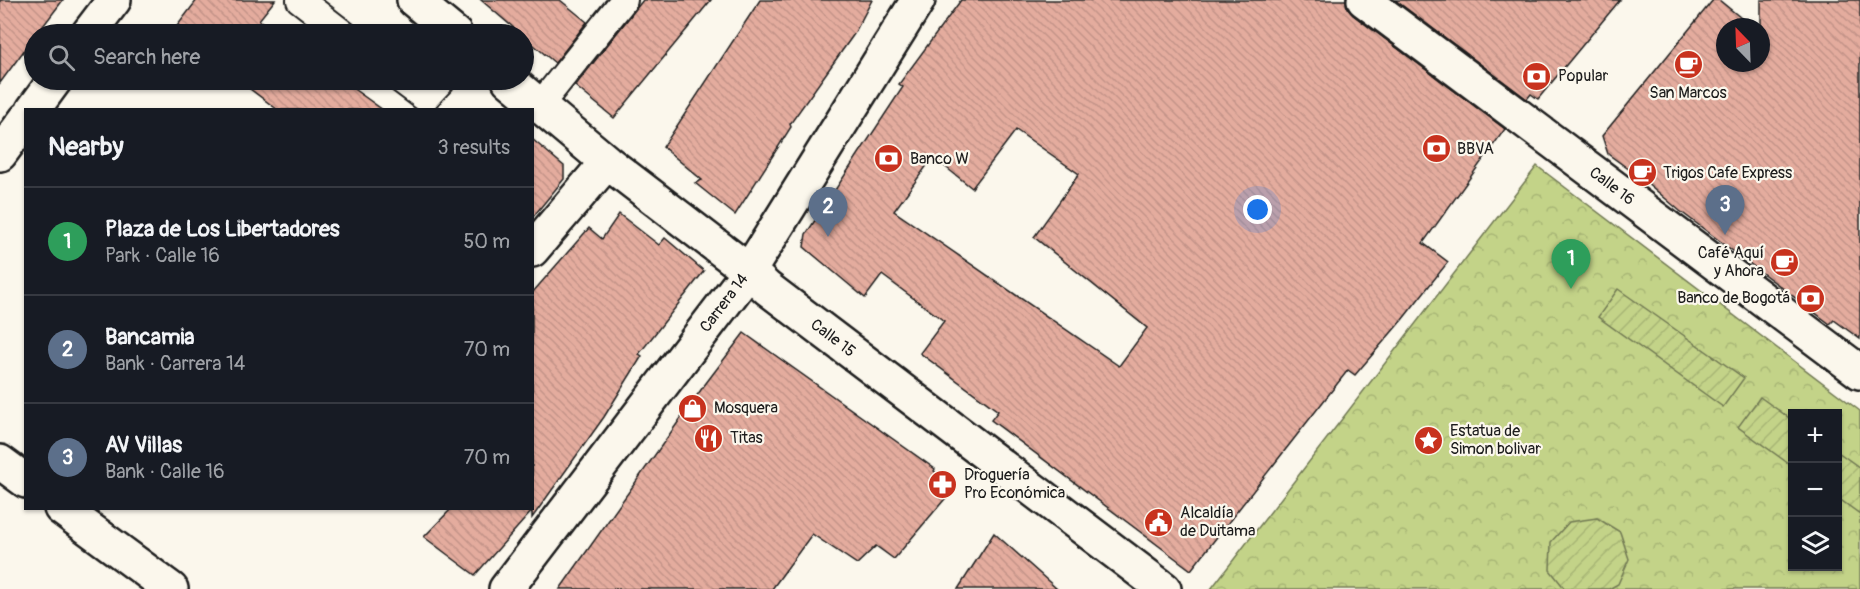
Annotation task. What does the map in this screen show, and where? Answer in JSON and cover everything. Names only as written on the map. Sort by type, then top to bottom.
[{"type":"street","points":[[96,24],[114,0]]},
{"type":"street","points":[[414,0],[443,24]]},
{"type":"street","name":"Carrera 14","points":[[506,589],[748,271],[918,0]]},
{"type":"street","name":"Calle 16","points":[[1367,1],[1860,372]]},
{"type":"street","points":[[34,108],[48,90]]},
{"type":"street","name":"Calle 15","points":[[521,90],[607,162],[767,288],[1164,589]]},
{"type":"street","points":[[0,154],[24,122]]},
{"type":"street","points":[[534,248],[607,162]]},
{"type":"street","points":[[0,462],[24,480]]},
{"type":"street","points":[[64,510],[171,589]]},
{"type":"lane","points":[[300,0],[331,24]]},
{"type":"lane","points":[[540,105],[624,0]]},
{"type":"lane","points":[[414,90],[425,98],[433,90]]},
{"type":"green space","points":[[1537,166],[1860,411],[1860,589],[1211,589]]},
{"type":"green space","points":[[1618,289],[1744,378],[1723,407],[1598,317]]},
{"type":"green space","points":[[1760,397],[1788,417],[1788,463],[1738,427]]},
{"type":"green space","points":[[1842,455],[1860,468],[1860,514],[1842,501]]},
{"type":"green space","points":[[1597,518],[1620,532],[1629,559],[1618,584],[1609,589],[1565,589],[1550,570],[1551,542],[1569,522]]},
{"type":"building","points":[[0,0],[63,0],[45,24],[24,24],[24,51],[0,83]]},
{"type":"building","points":[[197,0],[275,0],[259,20],[265,24],[179,24]]},
{"type":"building","points":[[481,0],[560,0],[587,22],[555,63],[534,45],[534,24],[509,24]]},
{"type":"building","points":[[643,0],[711,0],[614,118],[575,86]]},
{"type":"building","points":[[760,0],[872,0],[854,34],[790,124],[791,127],[735,215],[695,183],[702,180],[663,147]]},
{"type":"building","points":[[961,0],[1346,0],[1347,8],[1353,15],[1505,129],[1423,243],[1448,262],[1355,375],[1348,370],[1191,570],[991,420],[998,411],[920,353],[944,321],[882,275],[865,298],[804,247],[806,234],[903,87],[899,84]],"holes":[[[1016,130],[1079,174],[1034,237],[1147,328],[1119,366],[894,211],[933,157],[972,188]]]},
{"type":"building","points":[[1395,0],[1620,0],[1538,99],[1531,94],[1527,99]]},
{"type":"building","points":[[1713,0],[1719,0],[1741,18],[1716,18],[1716,72],[1770,72],[1770,18],[1761,18],[1761,0],[1860,0],[1860,339],[1834,320],[1830,324],[1680,211],[1608,154],[1602,136]]},
{"type":"building","points":[[251,90],[355,90],[380,108],[275,108]]},
{"type":"building","points":[[534,141],[564,166],[564,179],[534,216]]},
{"type":"building","points":[[619,214],[659,245],[665,238],[704,271],[639,354],[642,356],[604,417],[532,518],[532,511],[475,575],[424,537],[450,510],[534,510],[534,291],[589,228],[602,239]]},
{"type":"building","points":[[744,333],[935,469],[934,471],[955,487],[894,559],[876,546],[857,564],[812,534],[772,589],[560,589],[703,387]]},
{"type":"building","points":[[994,533],[1057,589],[958,589]]},
{"type":"place","name":"San Marcos","points":[[1688,65]]},
{"type":"place","name":"Popular","points":[[1537,76]]},
{"type":"place","name":"BBVA","points":[[1436,149]]},
{"type":"place","name":"Banco W","points":[[889,159]]},
{"type":"place","name":"Trigos Cafe Express","points":[[1642,173]]},
{"type":"place","name":"AV Villas","points":[[1725,235]]},
{"type":"place","name":"Bancamia","points":[[828,237]]},
{"type":"place","name":"Café Aquí y Ahora","points":[[1785,262]]},
{"type":"place","name":"Plaza de Los Libertadores","points":[[1571,289]]},
{"type":"place","name":"Banco de Bogotá","points":[[1811,298]]},
{"type":"place","name":"Mosquera","points":[[693,408]]},
{"type":"place","name":"Titas","points":[[709,438]]},
{"type":"place","name":"Estatua de Simon bolivar","points":[[1429,440]]},
{"type":"place","name":"Droguería Pro Económica","points":[[943,484]]},
{"type":"place","name":"Alcaldía de Duitama","points":[[1159,522]]}]
